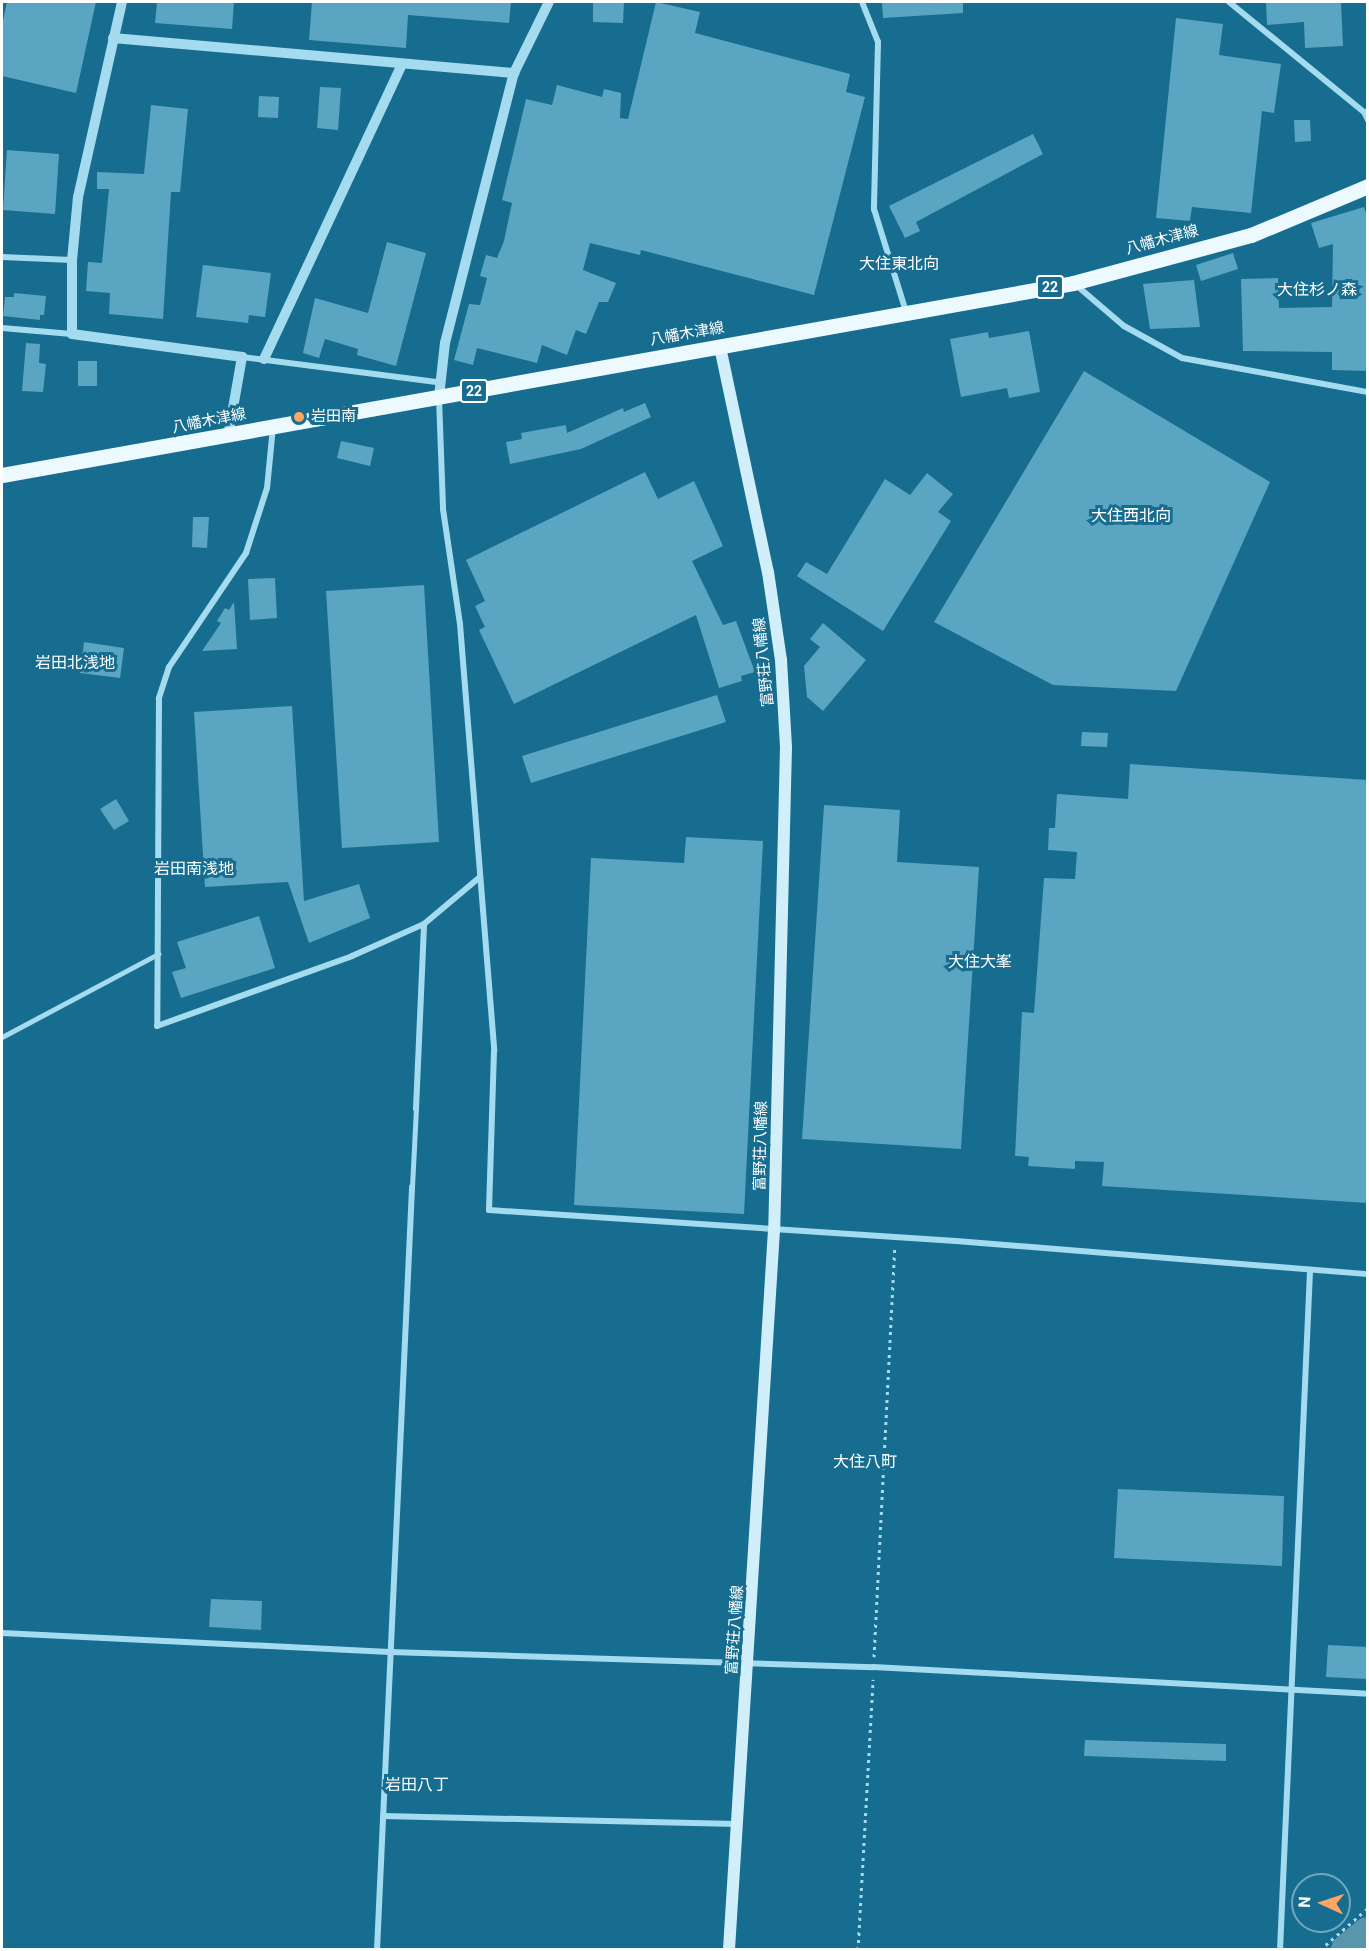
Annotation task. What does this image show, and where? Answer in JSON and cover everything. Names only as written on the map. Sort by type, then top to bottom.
[{"type":"main road","name":"八幡木津線","points":[[2,475],[228,436],[439,389],[720,347],[1073,283],[1251,235],[1368,186]]},
{"type":"main road","name":"富野荘八幡線","points":[[720,347],[768,572],[781,660],[786,747],[774,1230],[729,1950]]},
{"type":"street","points":[[72,334],[72,260],[78,197],[122,2]]},
{"type":"street","points":[[549,2],[514,73],[439,389],[444,509],[460,624],[494,1051],[489,1210],[895,1236],[1368,1275]]},
{"type":"street","points":[[862,2],[878,42],[874,209],[907,313]]},
{"type":"street","points":[[1229,2],[1364,112],[1368,120]]},
{"type":"street","points":[[113,38],[514,73]]},
{"type":"street","points":[[264,359],[402,65]]},
{"type":"street","points":[[2,257],[72,260]]},
{"type":"street","points":[[1073,283],[1124,326],[1182,358],[1368,392]]},
{"type":"street","points":[[2,328],[72,334],[264,359],[439,389]]},
{"type":"street","points":[[228,436],[242,357]]},
{"type":"street","points":[[273,427],[267,488],[246,553],[169,667],[159,698],[157,1026],[352,956],[424,924],[480,877]]},
{"type":"street","points":[[416,1109],[424,924]]},
{"type":"street","points":[[377,1950],[412,1187]]},
{"type":"street","points":[[1280,1950],[1310,1270]]},
{"type":"street","points":[[2,1633],[390,1652],[873,1667],[1292,1688],[1368,1694]]},
{"type":"street","points":[[383,1816],[738,1824]]},
{"type":"lane","points":[[2,1037],[159,954]]},
{"type":"lane","points":[[412,1187],[416,1109]]},
{"type":"path","points":[[858,1950],[895,1236]]},
{"type":"path","points":[[1320,1950],[1368,1908]]},
{"type":"building","points":[[7,2],[96,2],[76,93],[2,76],[2,25]]},
{"type":"building","points":[[157,2],[234,2],[232,29],[155,23]]},
{"type":"building","points":[[312,2],[511,2],[509,23],[408,15],[406,48],[309,40]]},
{"type":"building","points":[[593,2],[624,2],[623,23],[593,22]]},
{"type":"building","points":[[656,2],[700,12],[695,33],[850,74],[846,92],[865,97],[814,295],[641,250],[640,255],[590,243],[583,270],[616,283],[608,302],[599,302],[586,334],[576,330],[567,355],[542,345],[537,363],[477,348],[473,365],[454,360],[469,304],[480,305],[487,278],[480,276],[486,255],[497,258],[504,241],[512,203],[502,200],[526,99],[552,105],[557,85],[602,97],[604,89],[621,93],[620,118],[628,119]]},
{"type":"building","points":[[882,2],[963,2],[963,13],[883,18]]},
{"type":"building","points":[[1266,2],[1341,2],[1343,46],[1305,48],[1304,22],[1267,25]]},
{"type":"building","points":[[1176,18],[1223,24],[1219,55],[1281,64],[1274,113],[1262,111],[1251,213],[1192,207],[1190,221],[1156,218]]},
{"type":"building","points":[[320,87],[341,88],[338,130],[317,128]]},
{"type":"building","points":[[259,96],[279,97],[278,118],[258,117]]},
{"type":"building","points":[[151,105],[188,109],[180,192],[171,192],[163,319],[109,314],[110,293],[86,291],[88,262],[102,263],[109,189],[97,189],[97,172],[144,174]]},
{"type":"building","points":[[1294,120],[1310,120],[1311,141],[1295,142]]},
{"type":"building","points":[[1033,134],[1043,154],[916,222],[920,231],[905,238],[889,206]]},
{"type":"building","points":[[7,150],[59,154],[55,214],[3,210]]},
{"type":"building","points":[[1364,207],[1368,219],[1368,371],[1332,370],[1332,352],[1243,351],[1241,279],[1278,278],[1279,308],[1332,307],[1333,244],[1319,248],[1311,223]]},
{"type":"building","points":[[387,242],[426,253],[396,366],[357,355],[358,349],[325,339],[319,358],[303,353],[315,298],[368,313]]},
{"type":"building","points":[[1233,253],[1238,269],[1201,281],[1196,265]]},
{"type":"building","points":[[203,265],[271,273],[265,317],[249,315],[248,323],[196,317]]},
{"type":"building","points":[[1194,280],[1200,327],[1150,329],[1143,284]]},
{"type":"building","points":[[14,293],[46,296],[44,315],[40,315],[40,320],[3,316],[5,297],[14,297]]},
{"type":"building","points":[[1029,331],[1040,392],[1009,398],[1007,388],[961,397],[950,339],[988,332],[989,338]]},
{"type":"building","points":[[26,343],[40,344],[39,363],[46,364],[43,392],[22,391]]},
{"type":"building","points":[[78,361],[97,361],[97,386],[78,386]]},
{"type":"building","points":[[1084,371],[1270,482],[1176,691],[1053,685],[934,622]]},
{"type":"building","points":[[645,403],[651,417],[581,449],[510,464],[506,442],[522,439],[521,433],[566,425],[567,433],[623,408],[624,412]]},
{"type":"building","points":[[341,441],[374,448],[370,466],[337,458]]},
{"type":"building","points":[[645,472],[658,499],[694,481],[723,546],[692,561],[723,625],[736,621],[755,672],[741,676],[742,681],[719,688],[696,615],[514,704],[479,630],[485,627],[475,606],[485,601],[466,560]]},
{"type":"building","points":[[927,473],[953,494],[938,512],[951,521],[883,631],[797,576],[806,562],[827,574],[885,479],[910,495]]},
{"type":"building","points":[[193,517],[209,517],[207,548],[192,547]]},
{"type":"building","points":[[275,578],[277,618],[250,620],[248,579]]},
{"type":"building","points":[[424,585],[439,842],[342,848],[326,591]]},
{"type":"building","points":[[234,602],[237,649],[202,651],[221,623],[217,621],[225,608],[229,610]]},
{"type":"building","points":[[823,623],[866,660],[823,711],[807,697],[804,666],[820,647],[810,639]]},
{"type":"building","points":[[84,642],[124,648],[120,678],[80,673]]},
{"type":"building","points":[[717,695],[726,722],[531,783],[522,756]]},
{"type":"building","points":[[292,706],[304,901],[359,884],[370,918],[309,943],[288,882],[205,887],[194,712]]},
{"type":"building","points":[[1082,732],[1108,733],[1107,747],[1081,746]]},
{"type":"building","points":[[1130,764],[1368,780],[1368,1203],[1102,1186],[1104,1162],[1075,1161],[1075,1169],[1028,1166],[1029,1157],[1015,1156],[1022,1012],[1034,1013],[1044,878],[1075,879],[1077,852],[1048,850],[1049,828],[1055,828],[1057,794],[1128,799]]},
{"type":"building","points":[[116,799],[129,821],[114,830],[100,809]]},
{"type":"building","points":[[824,805],[900,810],[897,862],[979,867],[961,1149],[802,1139]]},
{"type":"building","points":[[686,837],[763,841],[744,1214],[574,1205],[591,858],[684,863]]},
{"type":"building","points":[[259,916],[275,968],[181,998],[172,972],[186,968],[177,942]]},
{"type":"building","points":[[1118,1489],[1284,1496],[1282,1566],[1114,1558]]},
{"type":"building","points":[[211,1599],[262,1601],[261,1630],[209,1627]]},
{"type":"building","points":[[1328,1645],[1368,1647],[1368,1679],[1326,1677]]},
{"type":"building","points":[[1085,1740],[1226,1744],[1226,1761],[1084,1756]]},
{"type":"waterway","points":[[1347,1950],[1368,1933]]},
{"type":"place","name":"岩田南","points":[[299,417]]},
{"type":"district","name":"大住東北向","points":[[899,264]]},
{"type":"district","name":"大住杉ノ森","points":[[1317,290]]},
{"type":"district","name":"大住西北向","points":[[1131,516]]},
{"type":"district","name":"岩田北浅地","points":[[75,663]]},
{"type":"district","name":"岩田南浅地","points":[[194,869]]},
{"type":"district","name":"大住大峯","points":[[980,962]]},
{"type":"district","name":"大住八町","points":[[865,1462]]},
{"type":"district","name":"岩田八丁","points":[[417,1785]]}]
